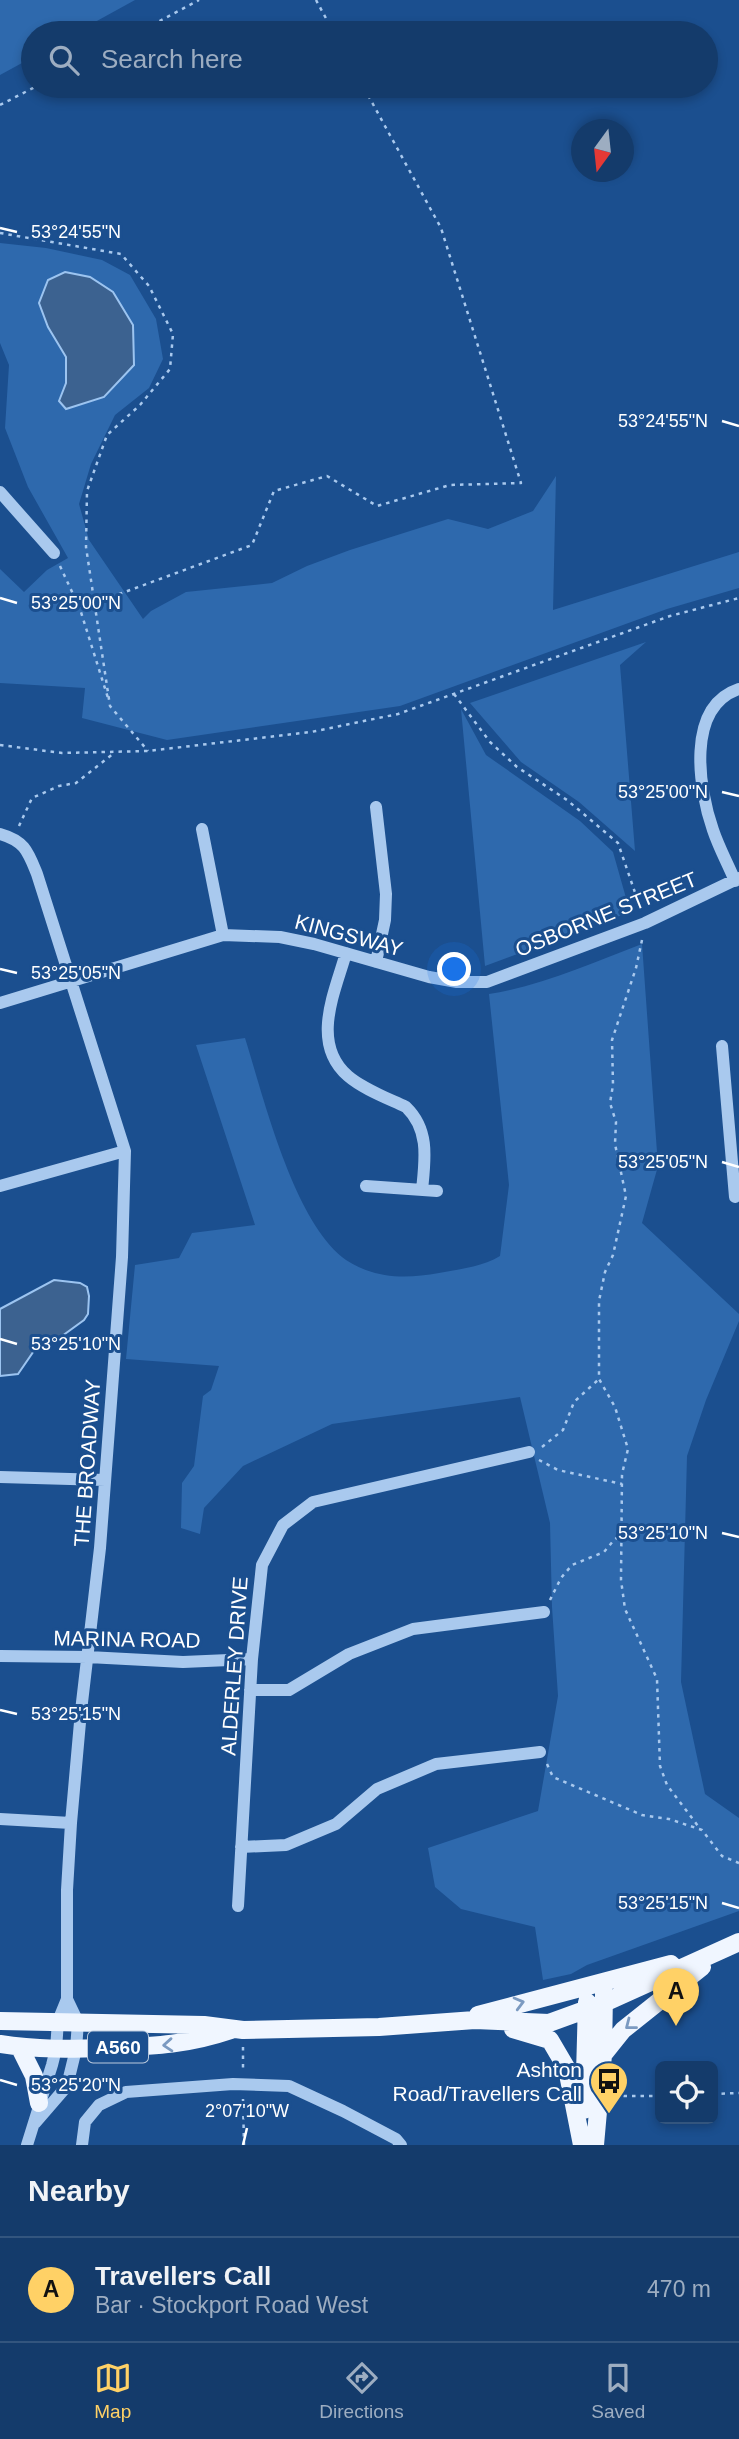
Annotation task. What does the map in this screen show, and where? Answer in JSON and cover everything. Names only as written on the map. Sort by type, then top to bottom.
[{"type":"main road","points":[[475,2020],[549,2022],[604,2003],[739,1942]]},
{"type":"main road","points":[[595,2145],[603,2055],[604,1982],[722,1951]]},
{"type":"main road","points":[[603,2055],[623,2030],[722,1951]]},
{"type":"main road","name":"A560","points":[[453,2021],[604,1982]]},
{"type":"main road","name":"A560","points":[[583,2145],[586,1987]]},
{"type":"main road","name":"A560","points":[[0,2021],[204,2025],[234,2029],[379,2027],[475,2020],[550,2040],[567,2069],[583,2145]]},
{"type":"main road","name":"A560","points":[[0,2045],[76,2049],[174,2045],[203,2040],[234,2029]]},
{"type":"main road","points":[[20,2048],[34,2076],[39,2103]]},
{"type":"street","points":[[0,492],[54,553]]},
{"type":"street","points":[[737,880],[713,830],[702,782],[700,747],[704,725],[713,707],[732,692],[739,690]]},
{"type":"street","points":[[376,807],[386,894],[385,920],[376,962]]},
{"type":"street","points":[[202,829],[223,935]]},
{"type":"street","points":[[0,834],[13,838]]},
{"type":"street","name":"THE BROADWAY","points":[[13,838],[25,847],[37,874],[125,1151],[122,1257],[100,1548],[71,1823],[67,1890],[67,1999],[58,2021],[56,2049],[35,2124]]},
{"type":"street","name":"OSBORNE STREET","points":[[487,982],[645,923],[737,880]]},
{"type":"street","name":"KINGSWAY","points":[[0,1003],[223,935],[280,937],[429,978],[487,982]]},
{"type":"street","points":[[346,953],[327,1019],[330,1052],[349,1077],[412,1112],[426,1148],[422,1190]]},
{"type":"street","points":[[722,1046],[733,1105],[735,1197]]},
{"type":"street","points":[[0,1186],[125,1151]]},
{"type":"street","points":[[366,1186],[437,1191]]},
{"type":"street","name":"ALDERLEY DRIVE","points":[[238,1906],[252,1659],[261,1565],[284,1525],[313,1502],[529,1452]]},
{"type":"street","points":[[0,1477],[105,1480]]},
{"type":"street","points":[[250,1689],[289,1690],[349,1654],[414,1629],[544,1612]]},
{"type":"street","name":"MARINA ROAD","points":[[0,1656],[183,1662],[252,1659]]},
{"type":"street","points":[[241,1847],[286,1845],[336,1824],[377,1788],[436,1764],[540,1752]]},
{"type":"street","points":[[0,1819],[71,1823]]},
{"type":"street","name":"THE BROADWAY","points":[[67,1999],[78,2022]]},
{"type":"street","points":[[27,2145],[35,2124],[67,2086],[76,2049],[78,2022]]},
{"type":"street","points":[[82,2145],[85,2122],[99,2105],[126,2092],[233,2084],[289,2086],[396,2138],[401,2145]]},
{"type":"path","points":[[159,21],[200,0]]},
{"type":"path","points":[[316,0],[327,21]]},
{"type":"path","points":[[0,105],[21,94]]},
{"type":"path","points":[[95,603],[252,545],[274,491],[327,476],[377,506],[450,485],[521,483],[441,228],[370,98]]},
{"type":"path","points":[[0,233],[121,254],[149,286],[173,334],[170,369],[141,405],[107,435],[87,491],[86,547],[110,706]]},
{"type":"path","points":[[54,553],[79,609],[110,706],[148,751]]},
{"type":"path","points":[[0,745],[62,753],[148,751],[311,732],[398,714],[670,616],[739,598]]},
{"type":"path","points":[[454,694],[490,742],[517,767],[567,800],[618,843],[645,923],[636,968],[612,1040],[610,1102],[616,1122],[615,1144],[626,1196],[613,1255],[605,1272],[599,1301],[599,1379],[615,1407],[628,1449],[622,1474],[621,1580],[625,1609],[657,1679],[660,1766],[667,1785],[722,1856],[739,1863]]},
{"type":"path","points":[[13,838],[32,798],[60,786],[76,783],[116,752]]},
{"type":"path","points":[[599,1379],[574,1402],[563,1430],[535,1450],[539,1461],[558,1470],[622,1484]]},
{"type":"path","points":[[544,1612],[561,1578],[572,1565],[604,1552],[622,1534]]},
{"type":"path","points":[[540,1752],[553,1777],[642,1815],[669,1819],[701,1830]]},
{"type":"path","points":[[70,2077],[84,2083],[99,2105]]},
{"type":"path","points":[[718,2094],[739,2093]]},
{"type":"path","points":[[599,2097],[655,2096]]},
{"type":"shaded area","points":[[0,0],[135,0],[97,21],[21,21],[21,64],[0,75]]},
{"type":"shaded area","points":[[0,243],[46,248],[102,260],[130,275],[156,319],[163,359],[149,388],[115,415],[91,464],[79,504],[89,540],[143,619],[151,611],[186,592],[272,583],[350,550],[448,519],[488,529],[533,511],[556,476],[553,610],[739,552],[739,588],[667,609],[400,706],[167,740],[82,718],[85,688],[0,683],[0,569],[24,592],[47,570],[68,558],[28,487],[5,428],[9,365],[0,343]],"holes":[[[66,357],[104,397],[59,401],[66,383]]]},
{"type":"shaded area","points":[[65,272],[90,277],[113,292],[133,325],[134,365],[104,397],[66,409],[59,401],[66,383],[66,357],[48,327],[39,303],[48,280]]},
{"type":"shaded area","points":[[646,642],[620,665],[635,851],[579,802],[521,762],[470,703]]},
{"type":"shaded area","points":[[461,709],[486,755],[580,821],[613,852],[630,912],[485,966]]},
{"type":"shaded area","points":[[642,944],[658,1166],[642,1223],[739,1314],[739,1321],[706,1400],[687,1456],[681,1682],[705,1794],[739,1818],[739,1911],[587,1965],[571,1974],[543,1980],[535,1927],[461,1909],[435,1887],[428,1848],[538,1811],[558,1696],[550,1523],[520,1397],[332,1424],[243,1466],[204,1508],[200,1534],[181,1528],[182,1483],[194,1466],[203,1396],[211,1390],[219,1366],[126,1359],[135,1265],[179,1258],[192,1233],[255,1225],[196,1045],[245,1038],[283,1158],[296,1190],[328,1242],[346,1260],[368,1271],[403,1277],[471,1267],[500,1256],[509,1185],[489,994],[547,980]]},
{"type":"shaded area","points":[[54,1280],[80,1283],[87,1287],[88,1314],[84,1320],[51,1344],[38,1345],[18,1374],[0,1376],[0,1309]]},
{"type":"place","name":"Travellers Call","points":[[676,2026]]},
{"type":"place","name":"Ashton Road/Travellers Call","points":[[609,2115]]}]
